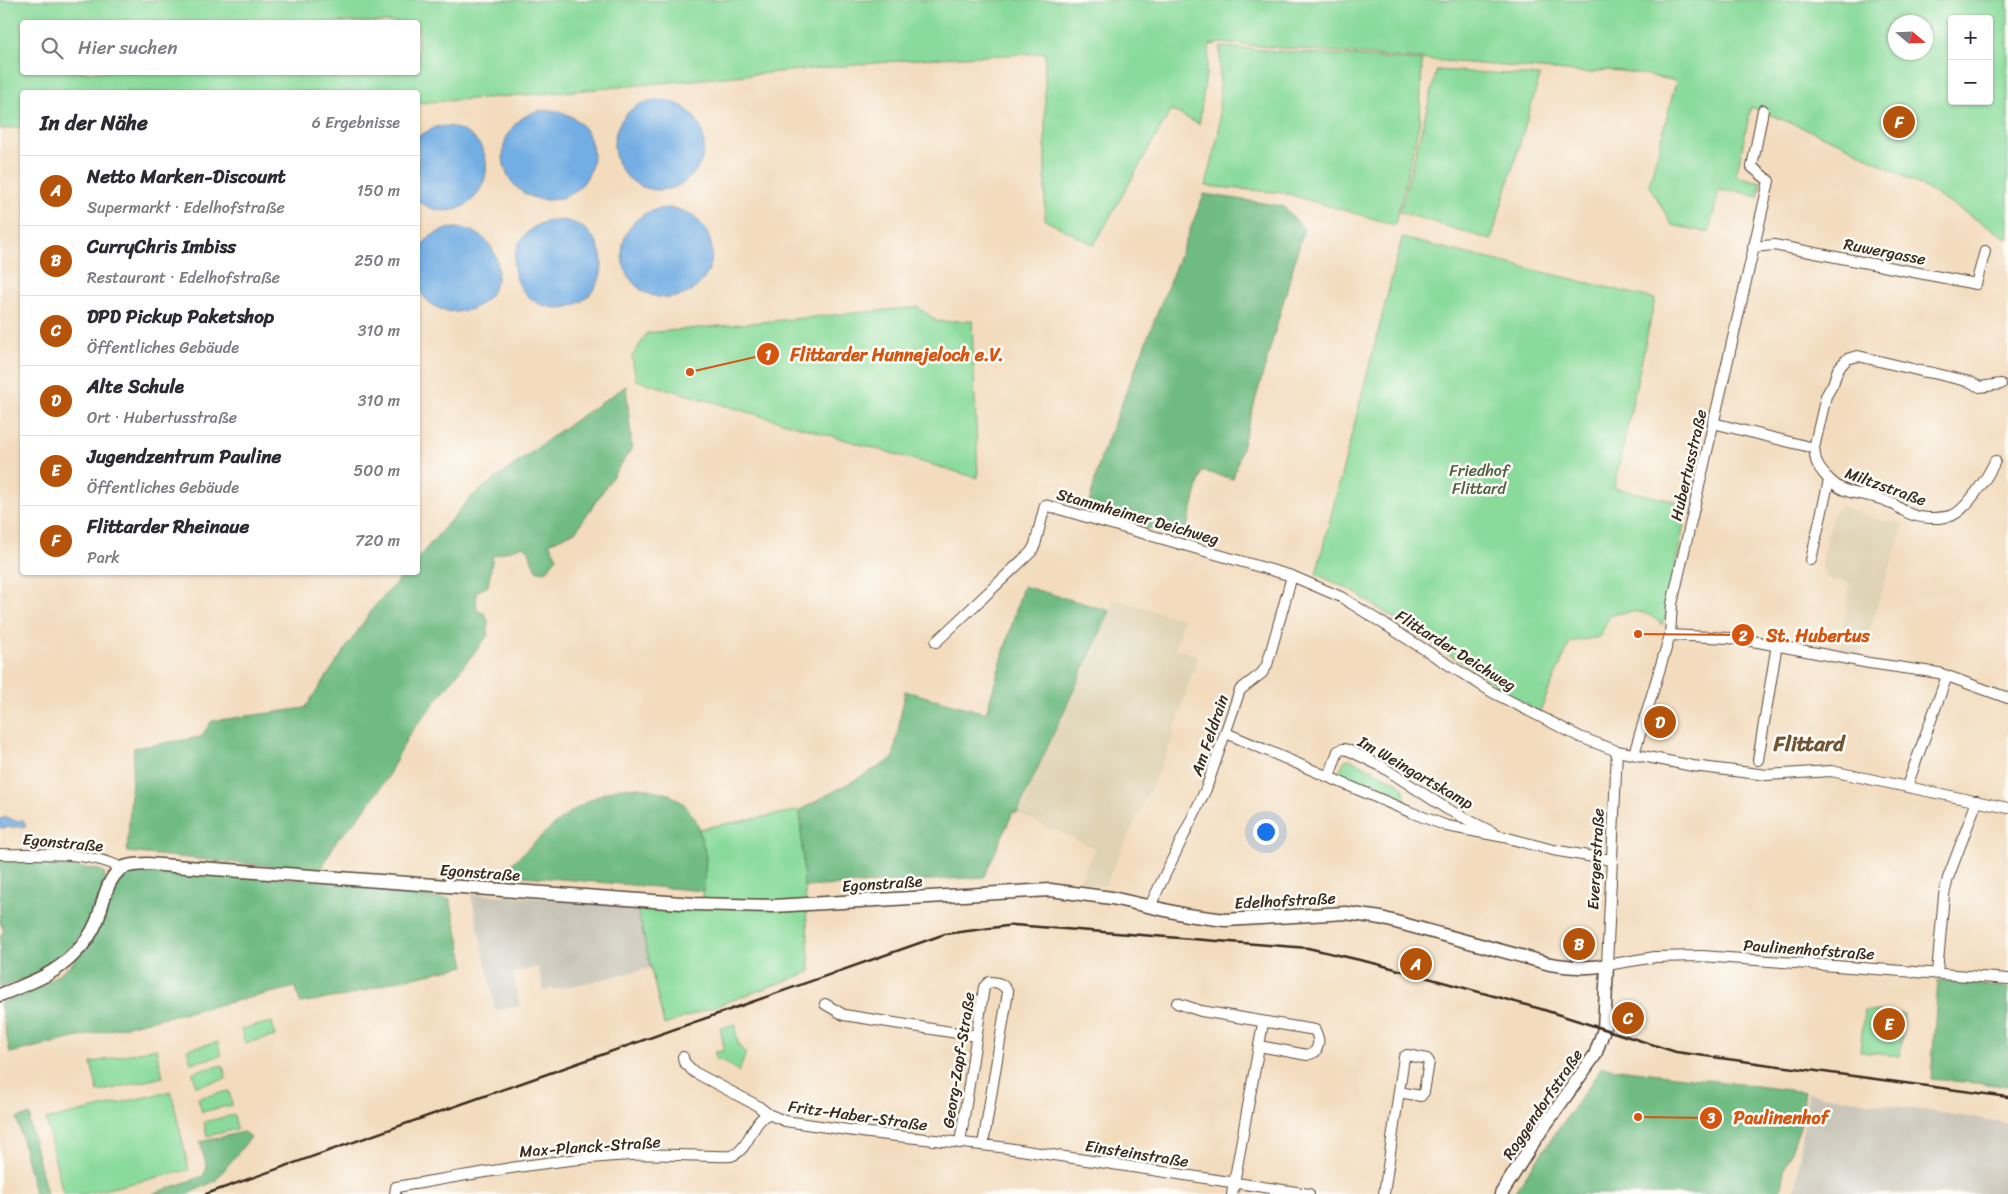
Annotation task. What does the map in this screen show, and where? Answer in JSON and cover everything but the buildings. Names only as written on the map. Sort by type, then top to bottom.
[{"type":"street","name":"Hubertusstraße","points":[[1634,754],[1670,635],[1672,604],[1769,181],[1752,168],[1763,110]]},
{"type":"street","name":"Ruwergasse","points":[[1753,246],[1774,244],[1976,284],[1984,251]]},
{"type":"street","points":[[1713,423],[1814,448],[1826,396],[1833,384],[1838,369],[1847,359],[1858,356],[1921,372],[1933,372],[1970,382],[1980,387],[2001,384]]},
{"type":"street","name":"Miltzstraße","points":[[1814,448],[1816,463],[1838,487],[1896,504],[1906,512],[1934,518],[1954,514],[1988,477],[1996,461]]},
{"type":"street","name":"Miltzstraße","points":[[1811,560],[1830,480]]},
{"type":"street","name":"Stammheimer Deichweg","points":[[936,642],[1031,552],[1035,545],[1045,505],[1309,582]]},
{"type":"street","name":"Am Feldrain","points":[[1150,906],[1206,789],[1240,690],[1262,673],[1267,665],[1292,576]]},
{"type":"street","name":"Flittarder Deichweg","points":[[1309,582],[1365,610],[1492,692],[1580,737],[1617,751],[1693,766],[1767,775],[1831,771],[2008,808]]},
{"type":"street","points":[[1670,635],[1729,638],[1777,644],[1946,676],[2008,698]]},
{"type":"street","points":[[1758,760],[1777,644]]},
{"type":"street","points":[[1907,786],[1946,676]]},
{"type":"street","name":"Im Weingartskamp","points":[[1226,734],[1447,826],[1553,850],[1611,860]]},
{"type":"street","name":"Im Weingartskamp","points":[[1329,777],[1338,751],[1342,749],[1348,750],[1381,766],[1447,809],[1504,838]]},
{"type":"street","name":"Evergerstraße","points":[[1604,1029],[1617,751]]},
{"type":"street","points":[[1937,973],[1944,895],[1948,878],[1977,801]]},
{"type":"street","name":"Egonstraße","points":[[0,854],[83,856],[99,859],[122,868],[147,864],[728,905],[773,906],[960,894]]},
{"type":"street","points":[[0,996],[54,972],[74,955],[90,933],[115,874],[122,868]]},
{"type":"street","name":"Edelhofstraße","points":[[960,894],[1050,890],[1112,898],[1187,915],[1224,920],[1346,913],[1381,918],[1550,964],[1593,968],[1607,965]]},
{"type":"street","name":"Paulinenhofstraße","points":[[1607,965],[1655,957],[1702,956],[2008,979]]},
{"type":"street","name":"Georg-Zapf-Straße","points":[[960,1143],[984,987],[989,982],[997,982],[1004,986],[1008,992],[983,1145]]},
{"type":"street","points":[[1177,1003],[1201,1012],[1315,1030],[1319,1040],[1315,1052],[1307,1055],[1259,1046]]},
{"type":"street","points":[[825,1004],[844,1014],[885,1023],[976,1036]]},
{"type":"street","points":[[1232,1194],[1263,1023]]},
{"type":"street","name":"Roggendorfstraße","points":[[1501,1194],[1536,1138],[1591,1061],[1604,1029]]},
{"type":"street","name":"Fritz-Haber-Straße","points":[[683,1057],[684,1062],[694,1072],[758,1106],[776,1118],[794,1122],[960,1143]]},
{"type":"street","points":[[1384,1194],[1399,1092]]},
{"type":"street","name":"Max-Planck-Straße","points":[[396,1190],[525,1165],[580,1159],[633,1154],[731,1156],[741,1149],[756,1124],[768,1114]]},
{"type":"street","name":"Einsteinstraße","points":[[960,1143],[1309,1194]]},
{"type":"shaded area","points":[[1841,506],[1866,516],[1904,525],[1861,655],[1840,651],[1850,583],[1828,579],[1821,566],[1832,517]]},
{"type":"shaded area","points":[[1114,599],[1183,619],[1175,649],[1198,655],[1168,751],[1105,886],[1079,883],[1094,848],[1017,813]]},
{"type":"shaded area","points":[[471,894],[636,903],[651,968],[544,991],[538,967],[513,973],[520,1006],[496,1011]]},
{"type":"shaded area","points":[[1808,1093],[2008,1123],[2008,1194],[1792,1194],[1795,1193]]},
{"type":"green space","points":[[0,0],[2008,0],[2008,239],[1925,188],[1843,144],[1751,107],[1736,176],[1761,182],[1758,197],[1733,190],[1732,192],[1719,190],[1709,233],[1672,225],[1649,185],[1676,82],[1609,70],[1591,73],[1222,43],[1210,45],[1199,124],[1171,110],[1094,245],[1045,220],[1045,53],[918,59],[564,92],[420,103],[420,90],[20,90],[20,127],[0,129]]},
{"type":"green space","points":[[1220,47],[1422,61],[1420,121],[1395,225],[1284,193],[1206,186],[1219,131]]},
{"type":"green space","points":[[1437,70],[1540,76],[1491,240],[1400,212]]},
{"type":"green space","points":[[1204,194],[1283,206],[1304,229],[1233,479],[1202,471],[1184,538],[1087,512],[1101,456]]},
{"type":"green space","name":"Friedhof Flittard","points":[[1402,238],[1655,299],[1614,488],[1688,504],[1666,613],[1662,625],[1656,619],[1644,613],[1624,612],[1609,616],[1600,637],[1570,642],[1539,713],[1352,591],[1316,574]]},
{"type":"green space","points":[[918,307],[938,322],[972,320],[978,478],[636,380],[632,357],[647,333]]},
{"type":"green space","points":[[626,386],[632,448],[576,531],[549,543],[557,557],[546,572],[538,571],[532,562],[529,550],[523,546],[493,556],[488,586],[476,592],[477,611],[484,613],[488,620],[488,635],[408,736],[386,780],[360,816],[337,840],[320,871],[127,852],[134,748],[201,737],[212,721],[305,708],[374,607],[403,575],[420,575],[420,556],[471,497],[568,425]]},
{"type":"green space","points":[[1023,586],[1110,611],[1017,813],[1013,812],[984,877],[804,887],[800,810],[893,759],[905,691],[986,713]]},
{"type":"green space","points":[[1350,759],[1398,783],[1404,789],[1405,804],[1340,775],[1339,772],[1345,760]]},
{"type":"green space","points":[[640,787],[669,794],[684,804],[696,820],[706,856],[704,891],[501,874],[554,825],[585,803],[617,789]]},
{"type":"green space","points":[[800,810],[810,972],[664,1025],[636,903],[702,907],[706,856],[699,829]]},
{"type":"green space","points":[[0,860],[96,869],[104,872],[106,883],[88,927],[72,947],[49,969],[0,988],[0,937],[4,931],[0,922]]},
{"type":"green space","points":[[143,869],[383,885],[386,892],[392,894],[450,899],[465,966],[391,982],[351,995],[300,1003],[296,987],[10,1053],[0,1003],[42,986],[72,964],[120,879],[131,872]]},
{"type":"green space","points":[[1938,980],[2008,988],[2008,1086],[1931,1079]]},
{"type":"green space","points":[[1864,1011],[1904,1014],[1900,1056],[1860,1052]]},
{"type":"green space","points":[[272,1022],[275,1036],[245,1043],[241,1029]]},
{"type":"green space","points":[[736,1024],[737,1041],[746,1053],[739,1072],[722,1060],[716,1060],[715,1052],[722,1051],[724,1047],[720,1028]]},
{"type":"green space","points":[[218,1042],[221,1056],[191,1063],[187,1049]]},
{"type":"green space","points":[[156,1048],[163,1077],[98,1092],[91,1063]]},
{"type":"green space","points":[[223,1065],[226,1079],[196,1086],[193,1072]]},
{"type":"green space","points":[[1602,1067],[1805,1092],[1800,1127],[1784,1170],[1781,1188],[1765,1194],[1513,1194]]},
{"type":"green space","points":[[171,1091],[189,1170],[85,1194],[63,1194],[46,1120]]},
{"type":"green space","points":[[229,1091],[232,1105],[202,1112],[198,1098]]},
{"type":"green space","points":[[30,1115],[31,1120],[29,1121],[47,1194],[35,1194],[17,1118]]},
{"type":"green space","points":[[234,1115],[237,1129],[207,1136],[204,1122]]},
{"type":"green space","points":[[243,1132],[251,1137],[215,1181],[188,1194],[152,1194],[203,1176],[207,1168],[200,1142]]},
{"type":"water","points":[[659,100],[676,104],[691,113],[700,128],[704,145],[700,162],[691,177],[676,186],[659,190],[642,186],[627,177],[618,162],[614,145],[618,128],[627,113],[642,104]]},
{"type":"water","points":[[548,110],[565,113],[580,123],[590,138],[593,155],[590,172],[580,187],[565,197],[548,200],[531,197],[516,187],[506,172],[503,155],[506,138],[516,123],[531,113]]},
{"type":"water","points":[[448,126],[470,135],[483,150],[486,168],[483,185],[472,200],[458,209],[439,210],[420,202],[420,135],[436,127]]},
{"type":"water","points":[[658,208],[676,208],[692,215],[705,228],[712,244],[712,262],[705,278],[692,291],[676,298],[658,298],[642,291],[629,278],[622,262],[622,244],[629,228],[642,215]]},
{"type":"water","points":[[549,220],[567,220],[583,227],[595,239],[602,255],[602,273],[595,289],[583,301],[567,308],[549,308],[533,301],[521,289],[514,273],[514,255],[521,239],[533,227]]},
{"type":"water","points":[[456,228],[472,231],[486,240],[495,254],[498,270],[495,286],[486,300],[472,309],[456,312],[440,309],[426,300],[420,291],[420,249],[426,240],[440,231]]},
{"type":"water","points":[[6,817],[15,821],[23,820],[26,826],[0,828],[0,819]]},
{"type":"railway","points":[[206,1194],[945,934],[1014,925],[1308,948],[1377,964],[1541,1009],[1676,1052],[2008,1097]]},
{"type":"place","name":"Flittarder Rheinaue","points":[[1899,122]]},
{"type":"place","name":"Flittarder Hunnejeloch e.V.","points":[[690,372]]},
{"type":"place","name":"St. Hubertus","points":[[1638,634]]},
{"type":"place","name":"Alte Schule","points":[[1660,722]]},
{"type":"place","name":"CurryChris Imbiss","points":[[1579,944]]},
{"type":"place","name":"Netto Marken-Discount","points":[[1416,964]]},
{"type":"place","name":"DPD Pickup Paketshop","points":[[1628,1018]]},
{"type":"place","name":"Jugendzentrum Pauline","points":[[1889,1024]]},
{"type":"place","name":"Paulinenhof","points":[[1638,1117]]},
{"type":"district","name":"Flittard","points":[[1809,744]]}]
